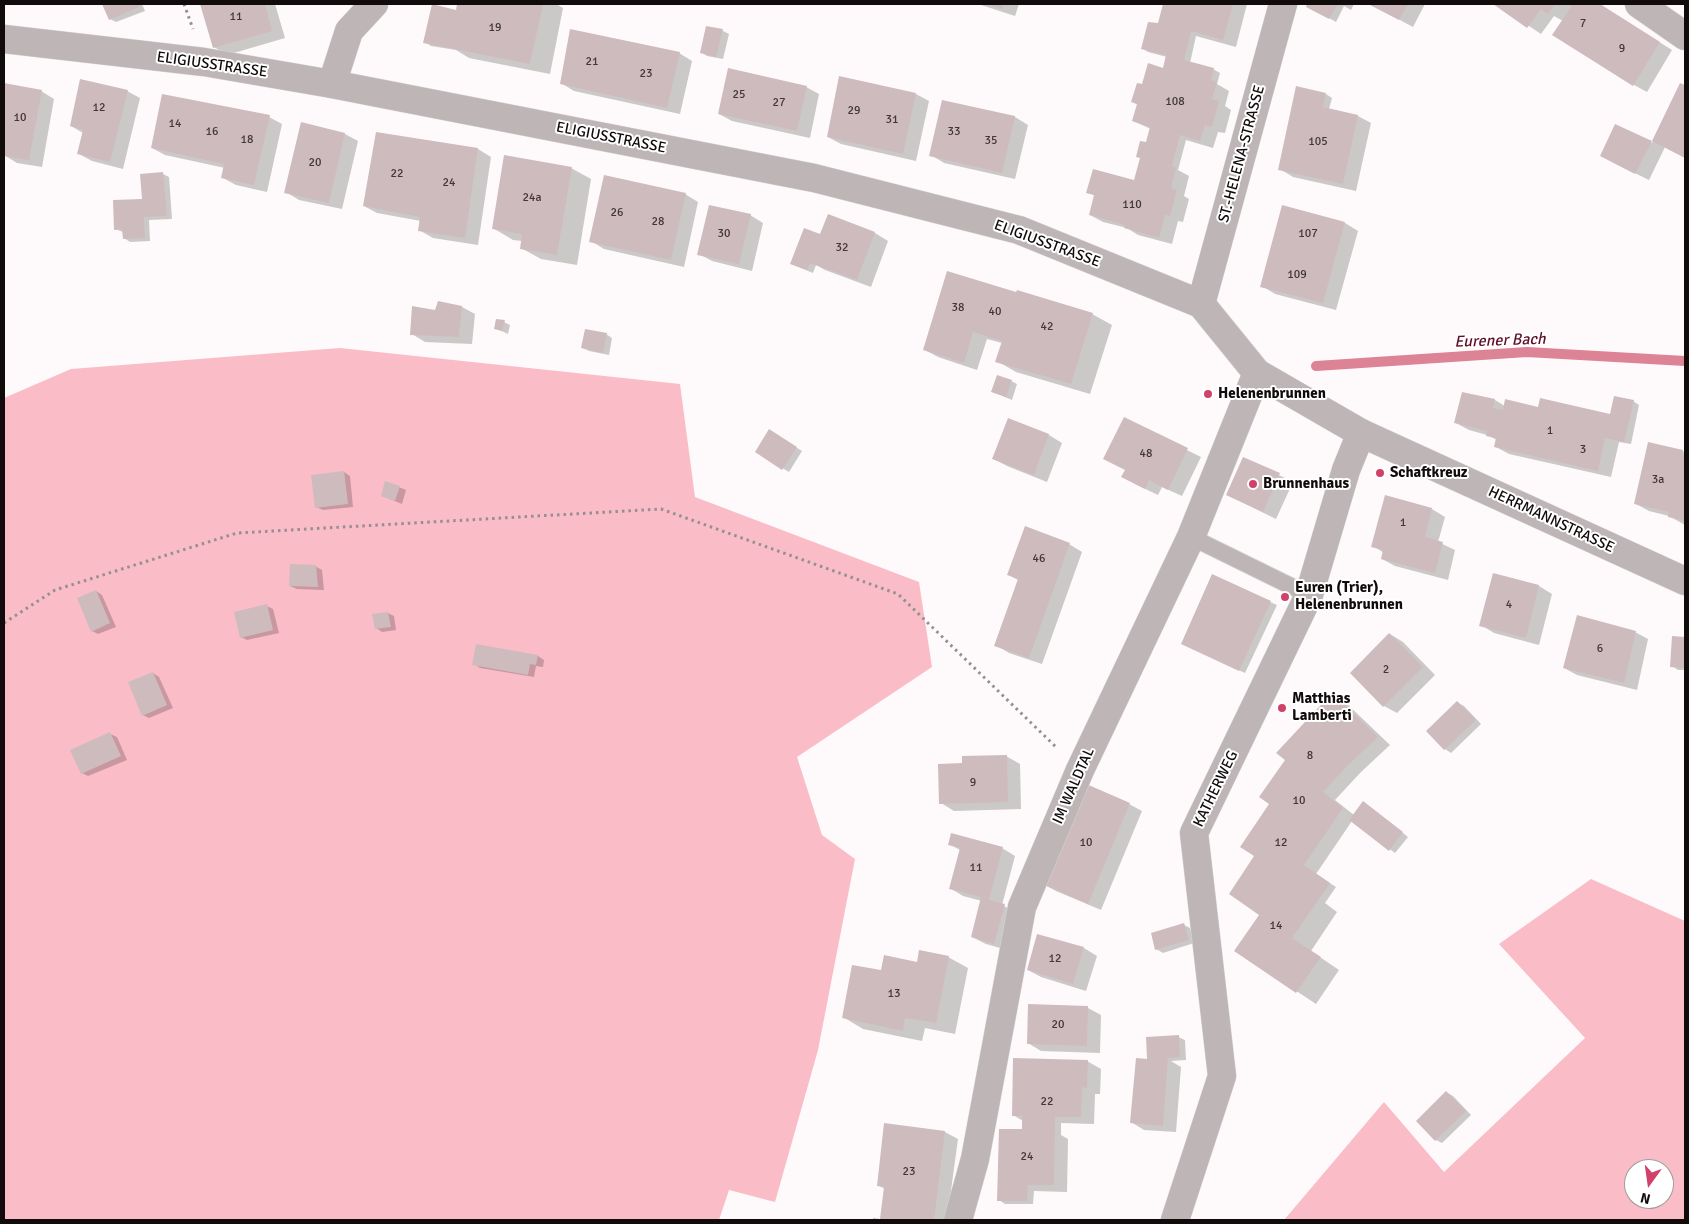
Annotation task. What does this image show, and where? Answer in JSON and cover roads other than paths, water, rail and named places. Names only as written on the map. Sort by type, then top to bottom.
[{"type":"street","points":[[332,84],[349,32],[374,4]]},
{"type":"street","name":"ST.-HELENA-STRASSE","points":[[1201,304],[1283,4]]},
{"type":"street","points":[[1639,4],[1685,36]]},
{"type":"street","name":"ELIGIUSSTRASSE","points":[[4,39],[204,62],[332,84],[814,178],[1019,230],[1201,304]]},
{"type":"street","name":"HERRMANNSTRASSE","points":[[1201,304],[1257,373],[1361,433],[1685,581]]},
{"type":"street","name":"IM WALDTAL","points":[[958,1220],[975,1159],[1022,907],[1080,770],[1191,537],[1257,373]]},
{"type":"street","name":"KATHERWEG","points":[[1175,1220],[1222,1076],[1194,833],[1310,595],[1346,470],[1361,433]]},
{"type":"lane","points":[[1191,537],[1310,595]]},
{"type":"waterway","name":"Eurener Bach","points":[[1316,366],[1527,352],[1685,361]]},
{"type":"place","name":"Helenenbrunnen","points":[[1208,394]]},
{"type":"place","name":"Schaftkreuz","points":[[1380,473]]},
{"type":"place","name":"Brunnenhaus","points":[[1253,484]]},
{"type":"place","name":"Euren (Trier), Helenenbrunnen","points":[[1285,597]]},
{"type":"place","name":"Matthias Lamberti","points":[[1282,708]]}]
